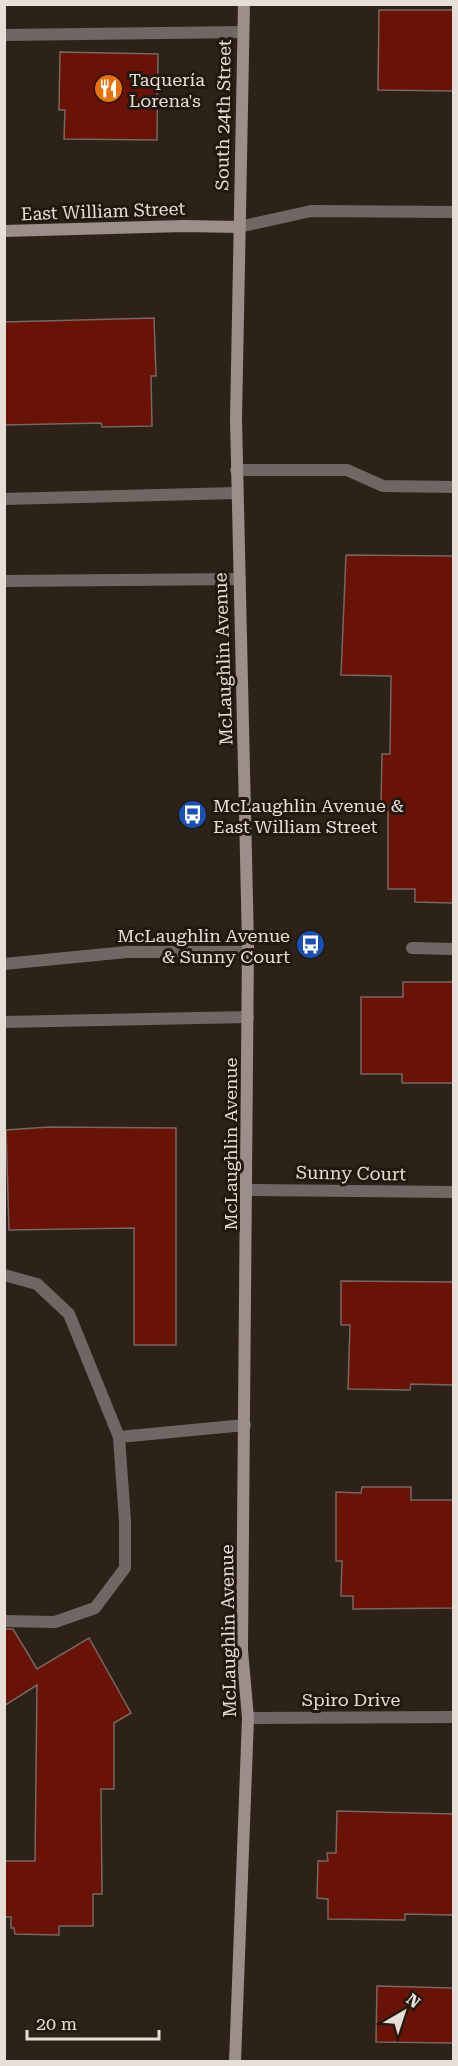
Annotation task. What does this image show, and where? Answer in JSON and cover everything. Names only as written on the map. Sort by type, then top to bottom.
[{"type":"main road","name":"South 24th Street","points":[[239,227],[244,4]]},
{"type":"main road","name":"East William Street","points":[[4,231],[184,226],[239,227]]},
{"type":"main road","name":"McLaughlin Avenue","points":[[235,2061],[248,1718],[242,1650],[248,1190],[248,952],[236,493],[239,227]]},
{"type":"street","points":[[4,35],[243,32]]},
{"type":"street","points":[[239,227],[310,211],[453,212]]},
{"type":"street","points":[[236,470],[347,470],[383,486],[453,487]]},
{"type":"street","points":[[4,499],[236,493]]},
{"type":"street","points":[[4,581],[240,579]]},
{"type":"street","points":[[412,948],[453,949]]},
{"type":"street","points":[[4,964],[127,952],[248,952]]},
{"type":"street","points":[[4,1022],[248,1017]]},
{"type":"street","name":"Sunny Court","points":[[248,1190],[453,1192]]},
{"type":"street","points":[[4,1275],[37,1284],[69,1314],[119,1437],[125,1521],[125,1568],[95,1608],[55,1622],[4,1622]]},
{"type":"street","points":[[119,1437],[245,1425]]},
{"type":"street","name":"Spiro Drive","points":[[248,1718],[453,1717]]},
{"type":"building","points":[[379,10],[453,10],[453,91],[378,90]]},
{"type":"building","name":"Taquería Lorena's","points":[[60,52],[158,54],[157,140],[64,139],[65,110],[59,110]]},
{"type":"building","points":[[154,318],[156,376],[151,376],[152,426],[102,427],[101,423],[4,425],[4,322]]},
{"type":"building","points":[[346,555],[453,556],[453,903],[415,902],[415,889],[388,889],[388,806],[381,806],[382,754],[390,754],[391,676],[341,675]]},
{"type":"building","points":[[403,982],[453,982],[453,1083],[402,1083],[402,1074],[361,1074],[361,997],[403,997]]},
{"type":"building","points":[[49,1127],[176,1128],[176,1345],[134,1345],[134,1228],[9,1230],[6,1130]]},
{"type":"building","points":[[341,1281],[453,1282],[453,1385],[411,1384],[410,1390],[348,1389],[350,1325],[341,1325]]},
{"type":"building","points":[[362,1487],[411,1487],[411,1500],[453,1500],[453,1608],[353,1609],[353,1596],[341,1596],[342,1561],[336,1561],[336,1492],[361,1493]]},
{"type":"building","points":[[4,1629],[13,1629],[37,1669],[89,1638],[131,1713],[114,1723],[114,1789],[101,1789],[102,1894],[93,1894],[93,1926],[59,1926],[59,1935],[15,1934],[14,1928],[11,1928],[11,1917],[4,1917],[4,1861],[35,1861],[37,1685],[4,1706]]},
{"type":"building","points":[[337,1811],[453,1814],[453,1915],[405,1914],[405,1920],[328,1919],[328,1899],[317,1898],[318,1861],[328,1861],[327,1853],[336,1853]]},
{"type":"building","points":[[377,1986],[453,1988],[453,2043],[376,2042]]},
{"type":"place","name":"Taquería Lorena's","points":[[108,89]]},
{"type":"place","name":"McLaughlin Avenue & East William Street","points":[[192,815]]},
{"type":"place","name":"McLaughlin Avenue & Sunny Court","points":[[311,945]]}]
